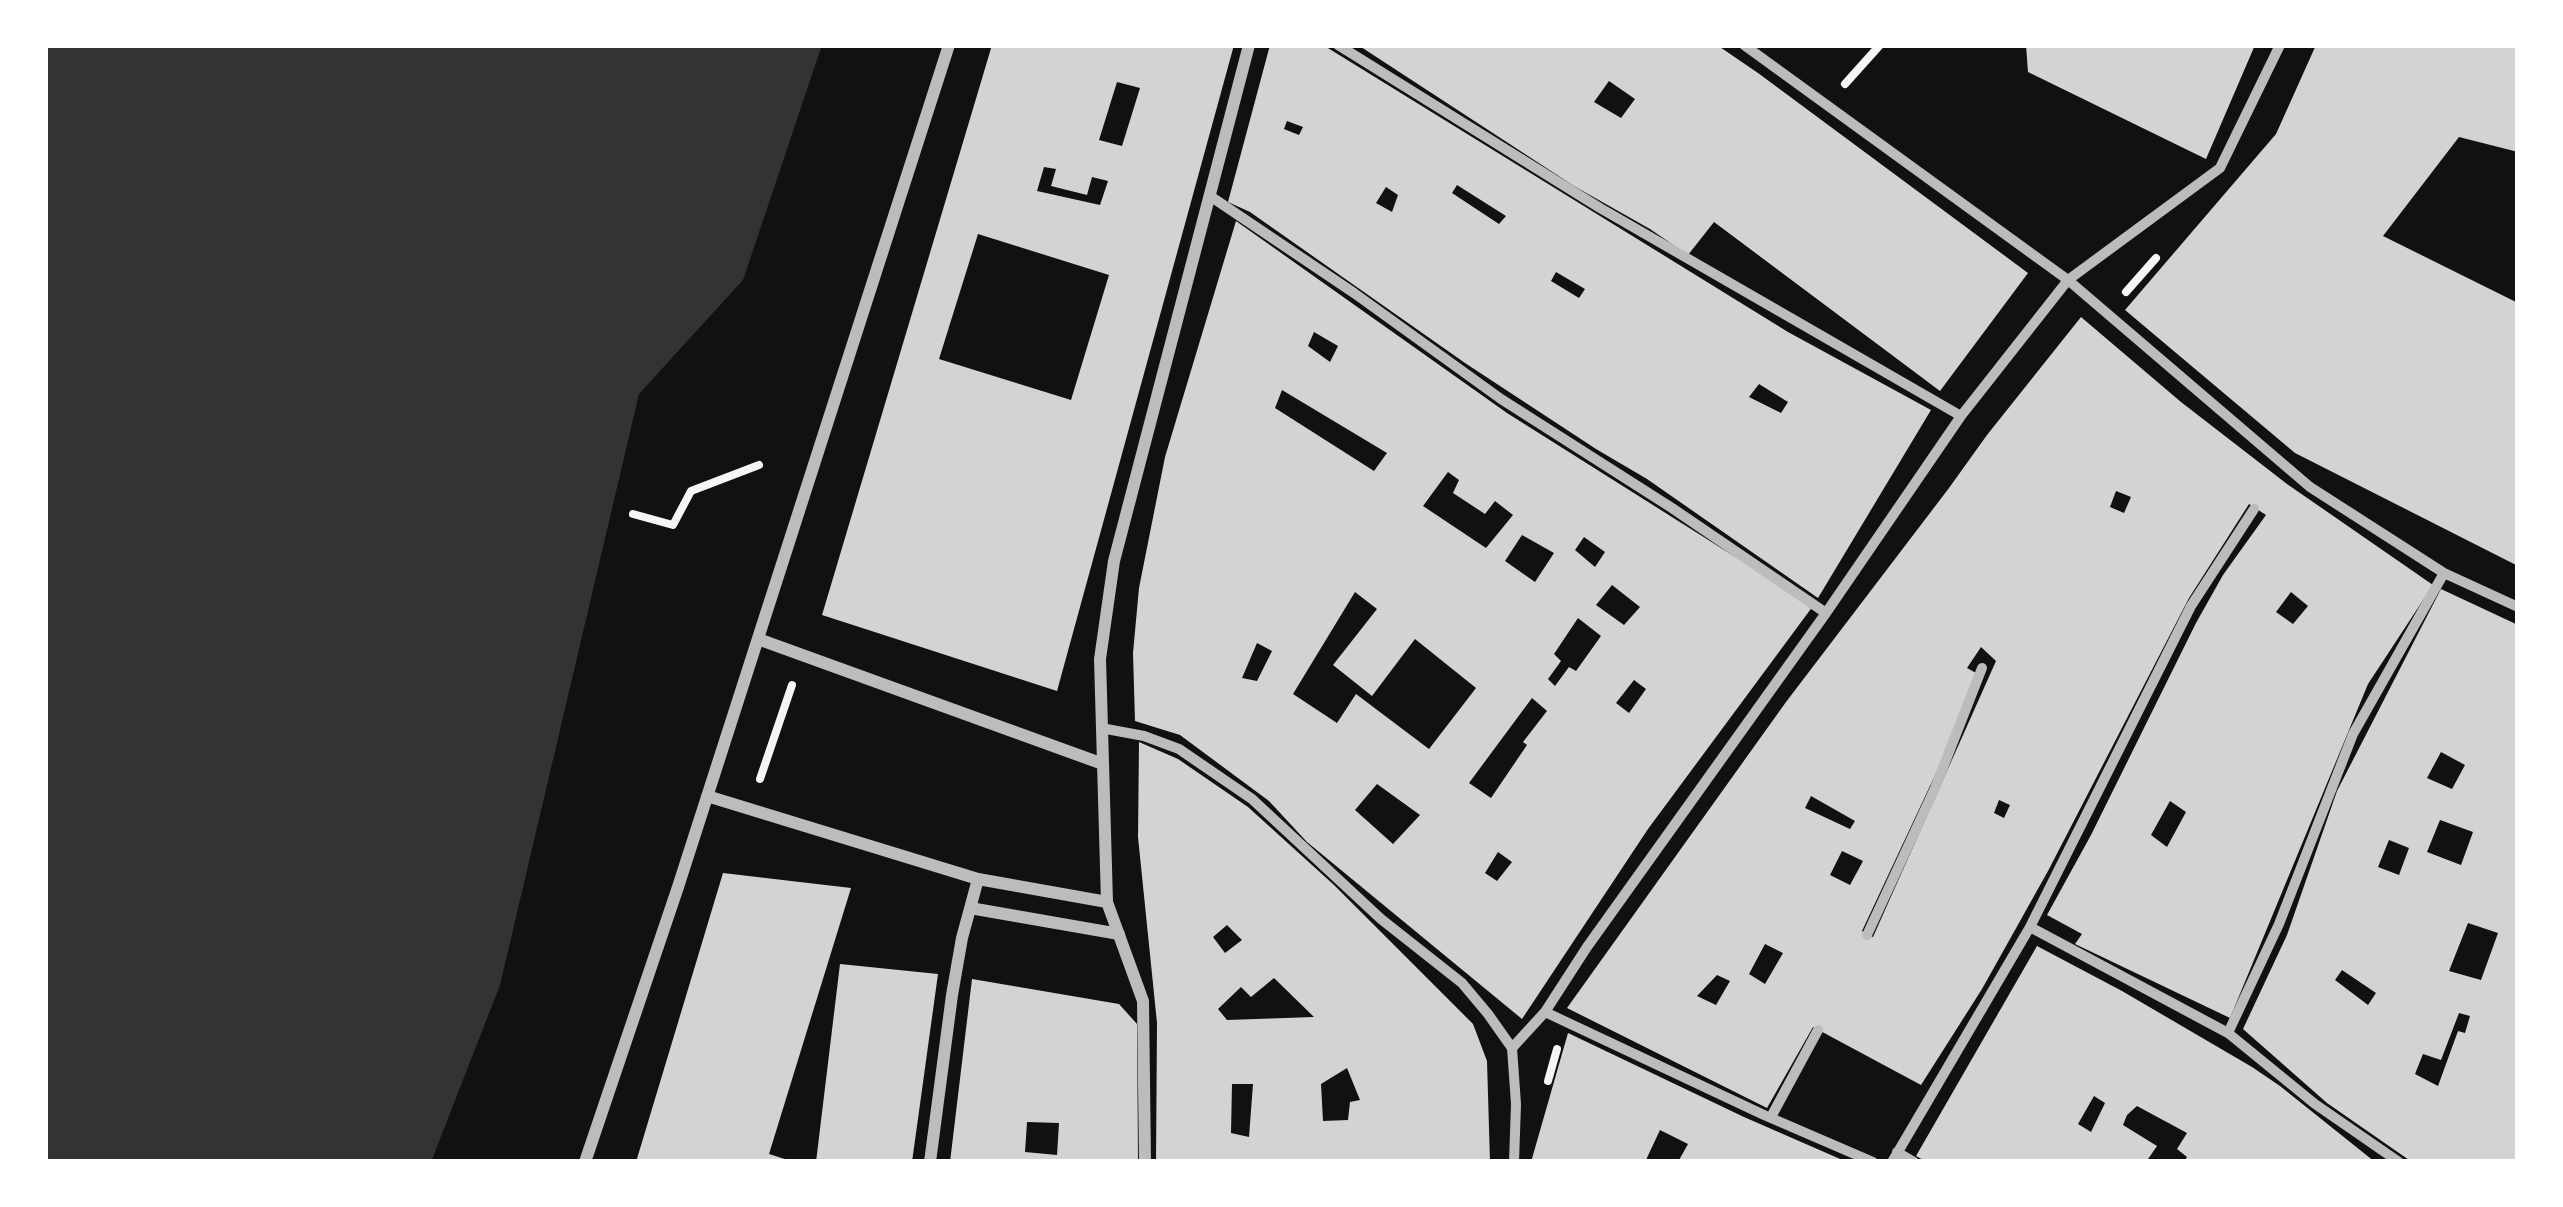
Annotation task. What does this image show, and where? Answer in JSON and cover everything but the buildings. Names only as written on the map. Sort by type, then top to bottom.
[{"type":"street","points":[[585,1162],[949,45]]},
{"type":"street","points":[[1145,1162],[1143,1001],[1106,902],[1100,659],[1114,561],[1249,45]]},
{"type":"street","points":[[1338,45],[1600,208],[1961,416]]},
{"type":"street","points":[[1744,45],[2068,280],[2281,470],[2444,573],[2518,607]]},
{"type":"street","points":[[1512,1048],[1545,1012],[1961,416],[2068,280],[2219,167],[2280,45]]},
{"type":"street","points":[[1210,196],[1501,399],[1826,613]]},
{"type":"street","points":[[1914,1162],[1894,1157],[2030,927],[2191,606],[2254,509]]},
{"type":"street","points":[[2228,1033],[2279,924],[2353,734],[2444,573]]},
{"type":"street","points":[[758,639],[1102,764]]},
{"type":"street","points":[[1867,935],[1935,788],[1982,668]]},
{"type":"street","points":[[1101,728],[1179,749],[1252,799],[1381,919],[1462,983],[1512,1048],[1514,1162]]},
{"type":"street","points":[[707,796],[978,879],[1106,902]]},
{"type":"street","points":[[930,1162],[952,995],[978,879]]},
{"type":"street","points":[[970,908],[1119,934]]},
{"type":"street","points":[[2030,927],[2228,1033],[2315,1104],[2399,1162]]},
{"type":"street","points":[[1545,1012],[1873,1162]]},
{"type":"street","points":[[1768,1116],[1818,1030]]},
{"type":"path","points":[[1825,104],[1880,45]]},
{"type":"path","points":[[633,514],[673,525],[691,491],[759,465]]},
{"type":"path","points":[[760,781],[794,681]]},
{"type":"shaded area","points":[[45,45],[822,45],[743,280],[639,394],[500,985],[431,1162],[45,1162]]}]
